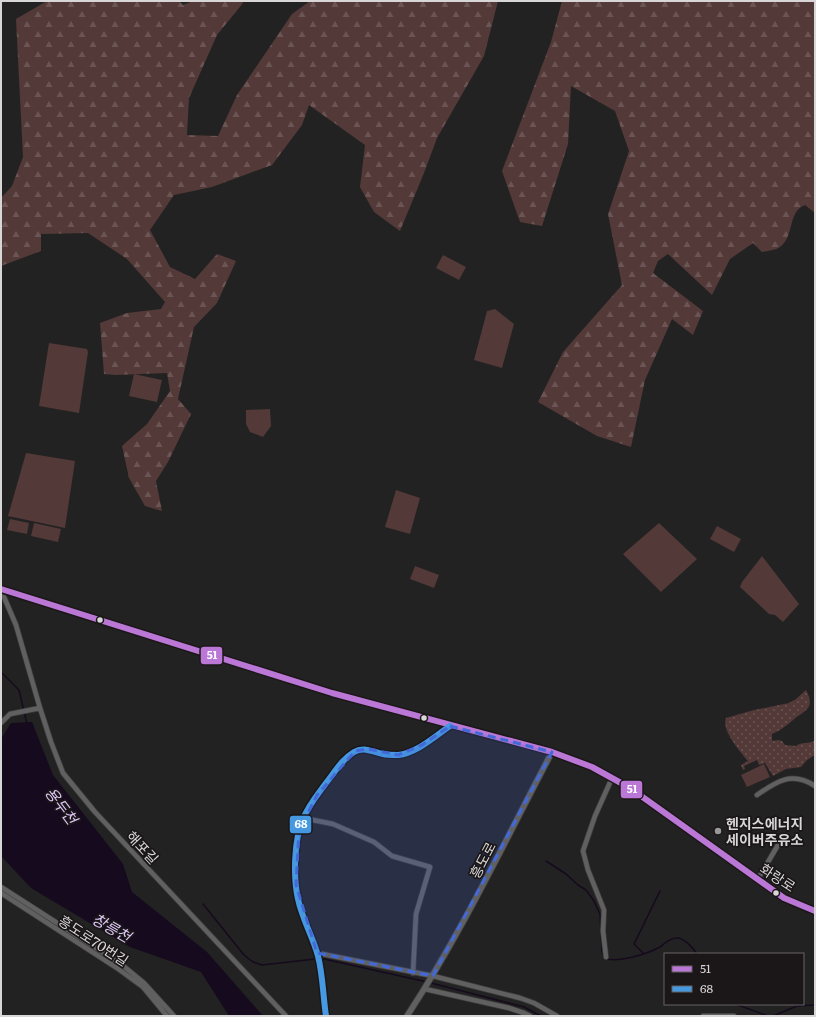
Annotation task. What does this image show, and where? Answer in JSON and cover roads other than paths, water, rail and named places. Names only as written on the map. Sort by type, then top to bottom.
[{"type":"main road","name":"화랑로","points":[[1,590],[332,693],[450,726],[552,752],[592,767],[630,788],[784,898],[815,911]]},
{"type":"street","name":"해포길","points":[[1,590],[16,625],[50,742],[63,773],[95,812],[286,1016]]},
{"type":"street","points":[[1,723],[10,714],[40,708]]},
{"type":"street","points":[[326,1016],[319,962],[298,900],[296,885],[296,857],[299,831],[303,818],[317,794],[347,757],[355,751],[368,749],[384,754],[398,755],[411,751],[422,745],[450,726]]},
{"type":"street","name":"흥도로","points":[[426,988],[480,890],[552,752]]},
{"type":"street","points":[[606,957],[604,910],[588,870],[583,851],[595,816],[612,778]]},
{"type":"street","points":[[757,795],[781,780],[793,779],[806,781],[815,786]]},
{"type":"street","points":[[303,818],[333,824],[374,842],[392,856],[430,867],[416,914],[413,972]]},
{"type":"street","points":[[758,879],[778,845]]},
{"type":"street","points":[[1,887],[121,964],[144,983],[174,1016]]},
{"type":"street","name":"흥도로70번길","points":[[1,892],[117,968],[143,987],[167,1016]]},
{"type":"street","points":[[317,954],[413,972],[520,998],[534,1003],[557,1016]]},
{"type":"street","points":[[407,1016],[426,988],[509,1008],[530,1016]]},
{"type":"street","points":[[703,1016],[734,1016]]},
{"type":"water","name":"창릉천","points":[[32,722],[53,775],[123,864],[132,892],[207,952],[263,1016],[229,1016],[201,972],[130,947],[31,888],[1,856],[1,739],[11,723]]},
{"type":"waterway","name":"용두천","points":[[1,672],[19,690],[27,724]]},
{"type":"waterway","points":[[546,861],[566,874],[586,890],[594,901],[600,914],[602,951],[606,959],[612,960],[641,955],[655,950],[674,938],[679,938],[685,941],[696,953]]},
{"type":"waterway","points":[[643,953],[634,944],[660,891]]},
{"type":"waterway","points":[[203,904],[244,955],[253,962],[262,965],[324,959],[427,982]]},
{"type":"waterway","points":[[431,983],[524,1007],[541,1016]]},
{"type":"waterway","points":[[738,1005],[768,1016]]},
{"type":"waterway","points":[[773,1016],[797,1006],[815,1005]]},
{"type":"place","name":"헨지스에너지 세이버주유소","points":[[718,831]]}]
